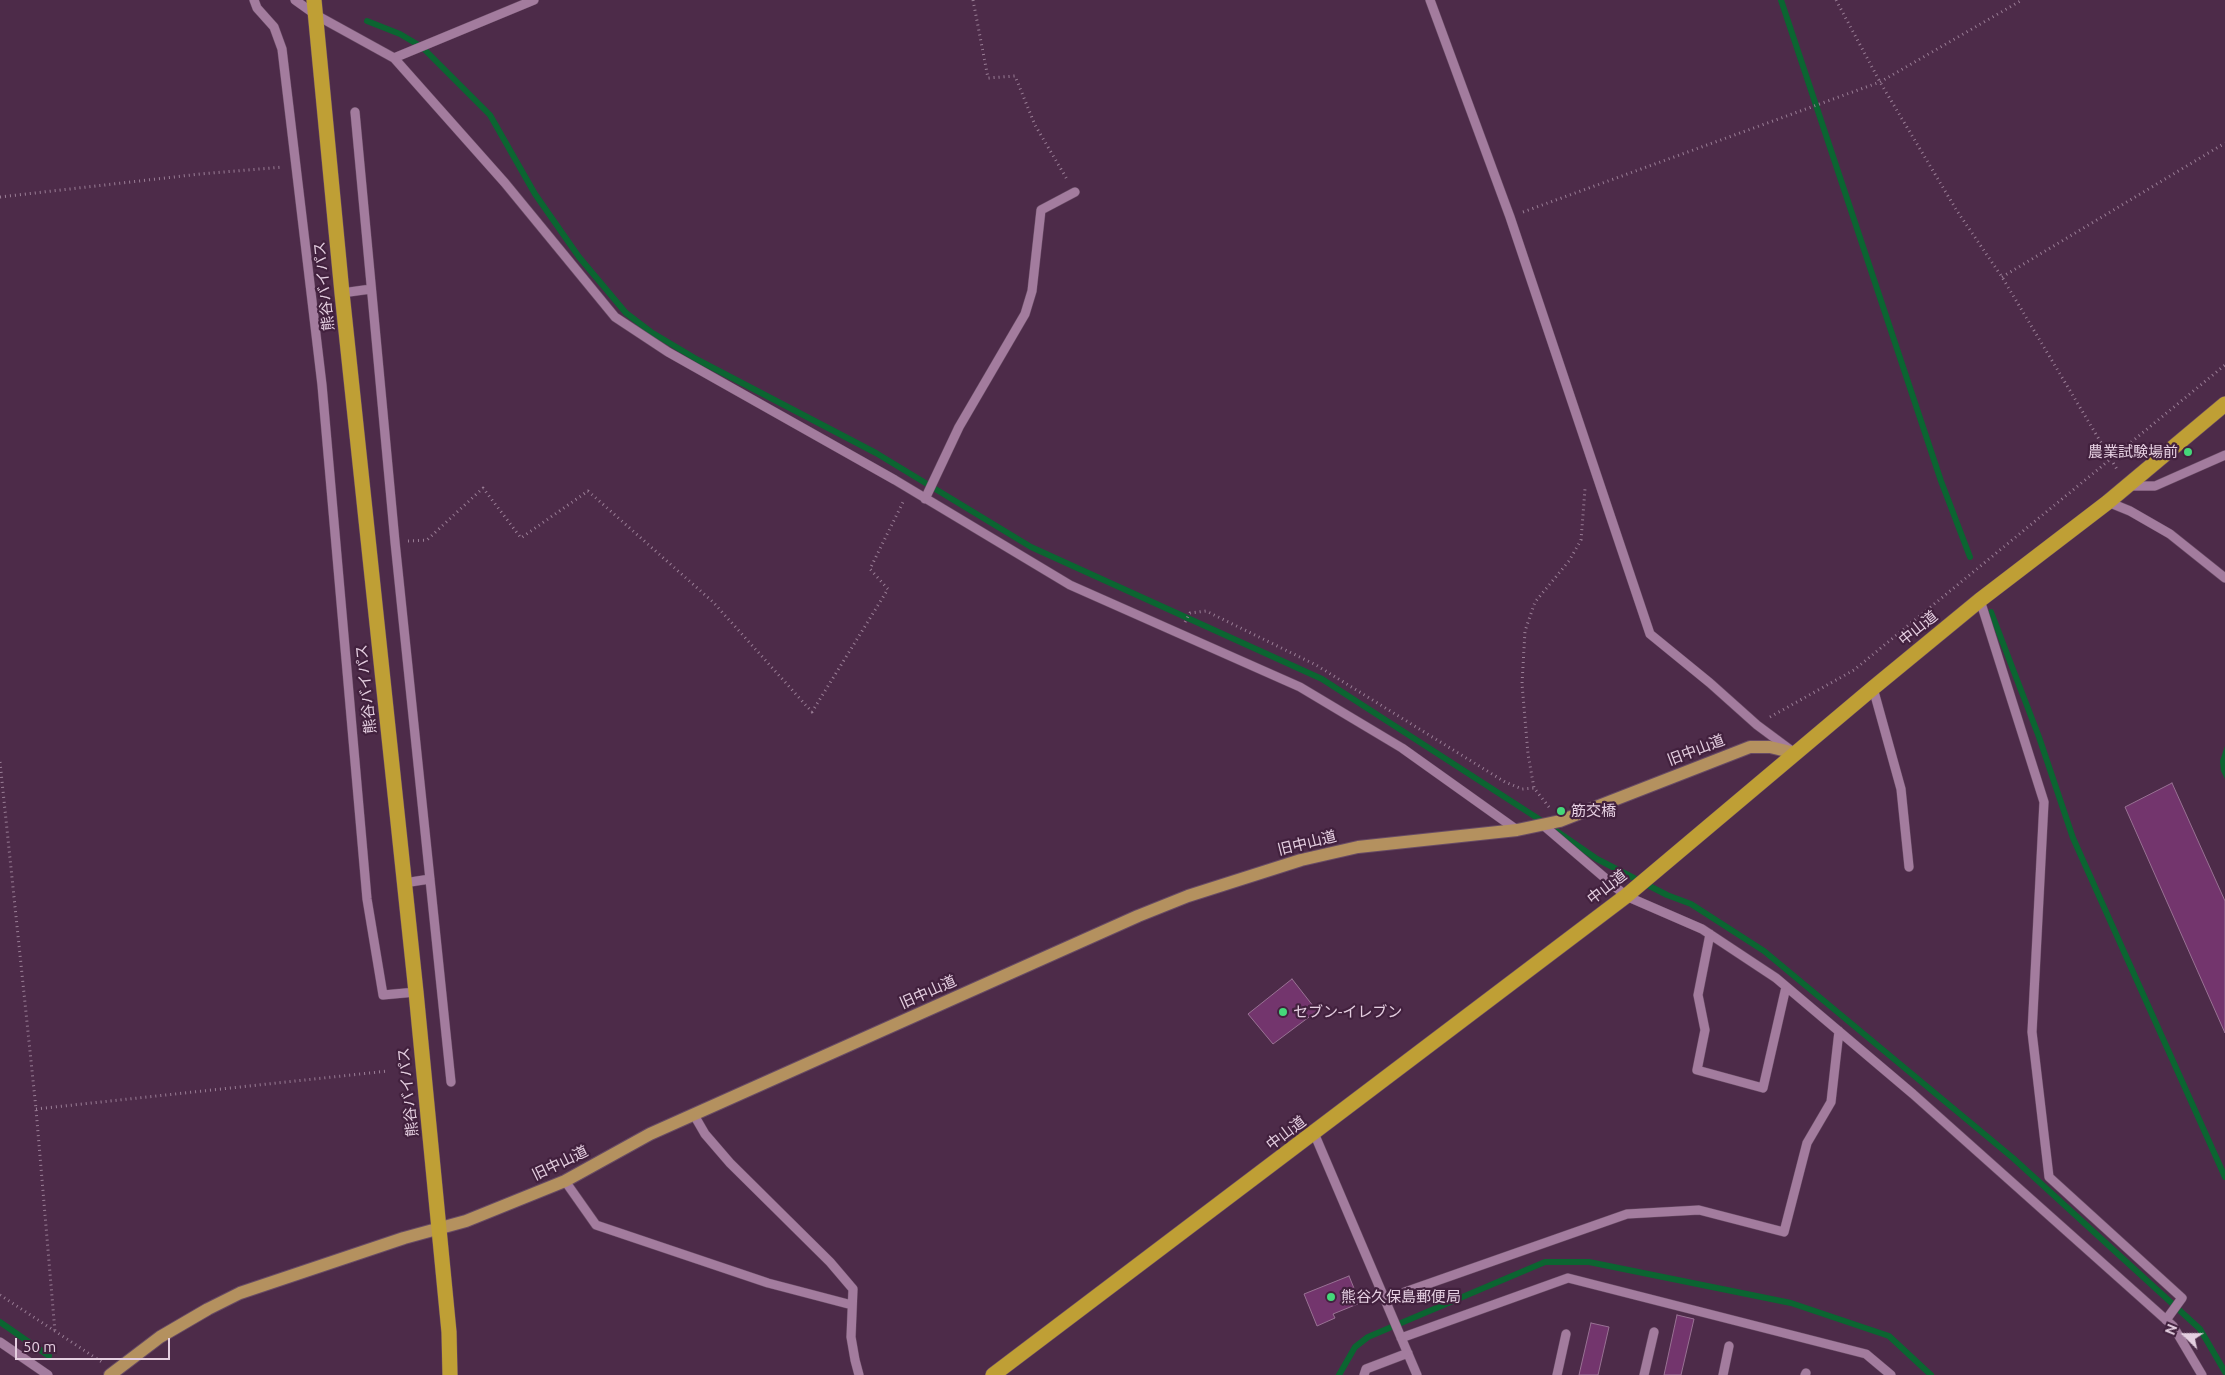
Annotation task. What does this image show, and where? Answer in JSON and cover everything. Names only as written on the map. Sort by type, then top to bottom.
[{"type":"highway","name":"熊谷バイパス","points":[[315,7],[342,293],[416,992],[449,1332],[450,1375]]},
{"type":"highway","name":"中山道","points":[[993,1375],[1314,1134],[1626,896],[1980,600],[2128,486],[2225,404]]},
{"type":"main road","name":"旧中山道","points":[[113,1373],[160,1337],[208,1309],[240,1294],[404,1238],[466,1221],[565,1181],[626,1147],[694,1115],[1138,916],[1188,896],[1292,862],[1358,847],[1517,830],[1560,821],[1750,747],[1770,747],[1795,753]]},
{"type":"street","points":[[254,0],[257,8],[274,27],[282,50],[322,384],[367,899],[383,995],[416,992]]},
{"type":"street","points":[[296,0],[315,7],[394,58],[505,183],[615,317],[668,352],[910,489],[1070,585],[1300,687],[1402,748],[1517,830]]},
{"type":"street","points":[[394,58],[534,0]]},
{"type":"street","points":[[1430,0],[1510,217],[1650,634],[1710,683],[1757,725],[1795,753]]},
{"type":"street","points":[[355,112],[395,542],[450,1082]]},
{"type":"street","points":[[925,498],[959,427],[1025,314],[1032,291],[1041,210],[1075,192]]},
{"type":"street","points":[[342,293],[371,289]]},
{"type":"street","points":[[2128,486],[2155,486],[2225,455]]},
{"type":"street","points":[[2108,502],[2130,511],[2170,534],[2225,578]]},
{"type":"street","points":[[1980,600],[2044,802],[2032,1032],[2048,1177],[2182,1298],[2166,1320]]},
{"type":"street","points":[[1873,688],[1901,789],[1909,867]]},
{"type":"street","points":[[1543,825],[1626,896],[1710,934],[1786,987],[1913,1094],[2173,1326],[2202,1375]]},
{"type":"street","points":[[404,883],[430,879]]},
{"type":"street","points":[[1710,934],[1698,995],[1705,1030],[1697,1070],[1763,1088],[1786,987]]},
{"type":"street","points":[[1385,1300],[1626,1214],[1699,1210],[1784,1232],[1807,1143],[1831,1102],[1838,1031]]},
{"type":"street","points":[[694,1115],[704,1134],[830,1262],[853,1289],[851,1337],[859,1375]]},
{"type":"street","points":[[1314,1134],[1417,1375]]},
{"type":"street","points":[[565,1181],[596,1225],[768,1282],[852,1305]]},
{"type":"street","points":[[1400,1337],[1568,1278],[1866,1354],[1889,1375]]},
{"type":"street","points":[[1644,1375],[1654,1332]]},
{"type":"street","points":[[1557,1375],[1566,1334]]},
{"type":"street","points":[[0,1342],[48,1375]]},
{"type":"street","points":[[1723,1375],[1729,1346]]},
{"type":"street","points":[[1364,1375],[1366,1369],[1408,1353]]},
{"type":"path","points":[[973,0],[988,78],[1015,76],[1035,125],[1075,192]]},
{"type":"path","points":[[1836,0],[1880,82],[1957,211],[2002,277],[2128,486]]},
{"type":"path","points":[[1510,217],[1880,82],[2022,0]]},
{"type":"path","points":[[2002,277],[2225,143]]},
{"type":"path","points":[[0,197],[200,174],[295,166]]},
{"type":"path","points":[[1757,725],[1854,670],[2225,365]]},
{"type":"path","points":[[1560,821],[1534,788],[1528,754],[1522,684],[1525,631],[1535,602],[1570,561],[1581,540],[1585,484]]},
{"type":"path","points":[[395,542],[427,540],[482,488],[521,538],[588,491],[713,602],[812,712],[888,589],[870,569],[910,489]]},
{"type":"path","points":[[1180,634],[1190,613],[1206,611],[1316,665],[1505,782],[1522,789],[1534,788]]},
{"type":"path","points":[[0,762],[36,1109],[55,1332]]},
{"type":"path","points":[[36,1109],[388,1071]]},
{"type":"path","points":[[0,1295],[113,1373]]},
{"type":"shaded area","points":[[2225,746],[2225,779],[2221,771],[2220,761]]},
{"type":"building","points":[[2172,783],[2225,901],[2225,1033],[2125,807]]},
{"type":"building","name":"セブン-イレブン","points":[[1292,979],[1317,1011],[1273,1044],[1248,1014]]},
{"type":"building","points":[[1349,1276],[1360,1303],[1333,1314],[1335,1318],[1317,1326],[1304,1294]]},
{"type":"building","points":[[1677,1315],[1694,1319],[1681,1375],[1664,1375]]},
{"type":"building","points":[[1591,1323],[1609,1327],[1598,1375],[1579,1375]]},
{"type":"waterway","points":[[1781,0],[1941,481],[1970,557]]},
{"type":"waterway","points":[[367,21],[400,34],[422,47],[490,115],[535,194],[579,257],[626,313],[651,332],[698,360],[876,453],[1031,547],[1322,679],[1545,823]]},
{"type":"waterway","points":[[1991,612],[2039,737],[2073,838],[2225,1177]]},
{"type":"waterway","points":[[1555,830],[1597,859],[1667,895],[1691,904],[1764,951],[2013,1158],[2200,1329],[2225,1372]]},
{"type":"waterway","points":[[1339,1375],[1355,1347],[1368,1337],[1545,1262],[1589,1262],[1791,1303],[1889,1336],[1931,1375]]},
{"type":"waterway","points":[[0,1322],[49,1356]]},
{"type":"place","name":"農業試験場前","points":[[2188,452]]},
{"type":"place","name":"筋交橋","points":[[1561,811]]},
{"type":"place","name":"セブン-イレブン","points":[[1283,1012]]},
{"type":"place","name":"熊谷久保島郵便局","points":[[1331,1297]]}]
